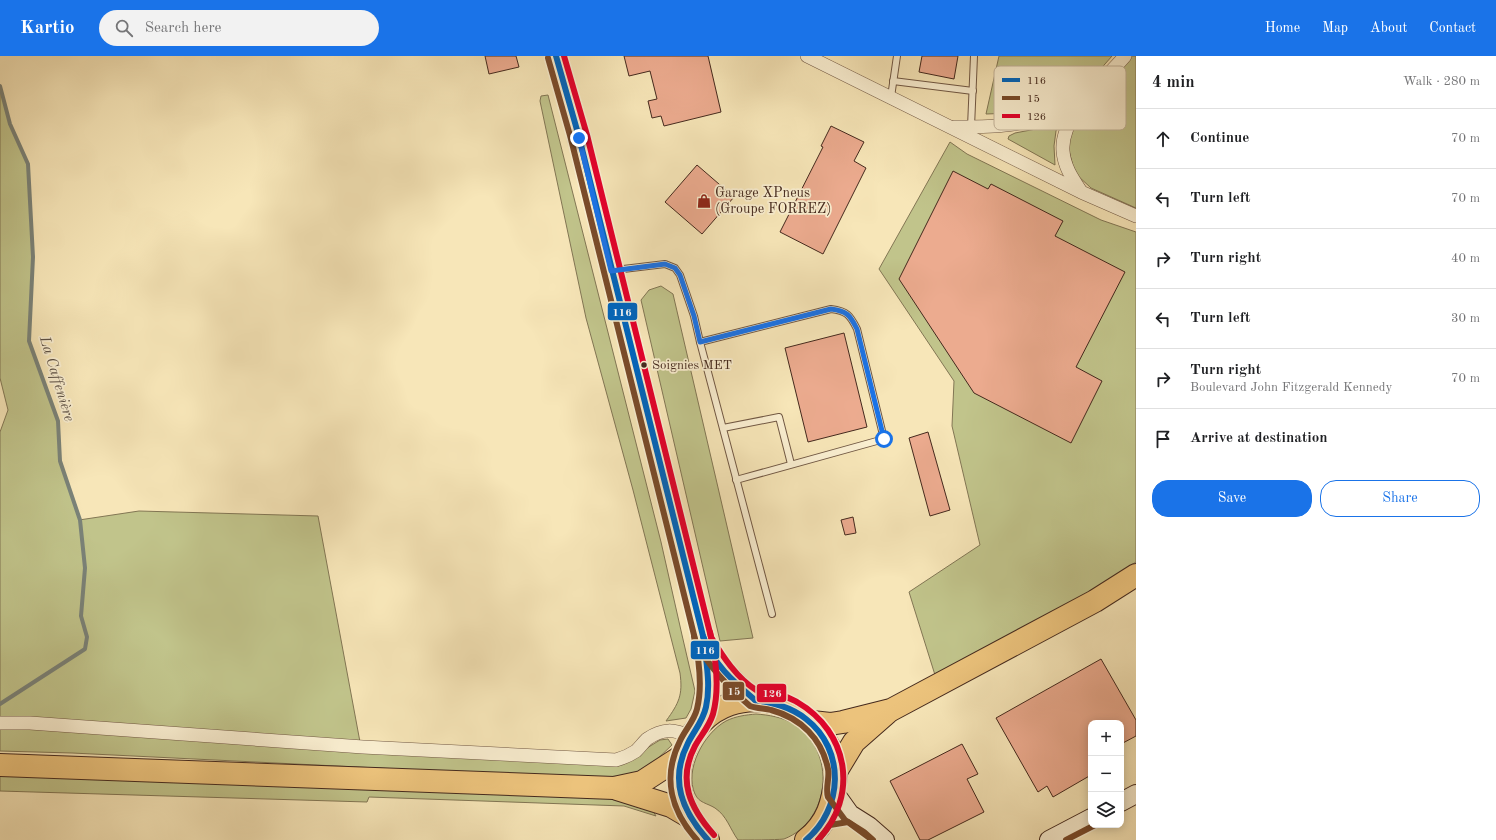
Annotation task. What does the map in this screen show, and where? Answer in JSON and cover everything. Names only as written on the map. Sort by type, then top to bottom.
[{"type":"highway","points":[[836,770],[854,742],[891,710],[1095,601],[1136,575]]},
{"type":"highway","points":[[0,765],[614,788],[642,782],[692,738],[716,712],[732,704],[755,700],[766,700],[787,706],[812,722],[823,736],[836,770],[834,793],[830,809],[815,832],[806,840]]},
{"type":"highway","points":[[812,722],[830,724],[844,722],[891,710]]},
{"type":"highway","points":[[692,738],[679,780],[680,792],[688,816],[698,830],[708,840]]},
{"type":"highway","points":[[614,788],[671,806],[688,816]]},
{"type":"main road","points":[[556,56],[579,138],[704,640],[709,690],[692,738]]},
{"type":"main road","points":[[704,640],[718,663],[735,682],[755,700]]},
{"type":"street","points":[[807,56],[1081,192],[1136,216]]},
{"type":"street","points":[[1116,66],[1125,56]]},
{"type":"street","points":[[952,127],[994,127]]},
{"type":"street","points":[[1066,130],[1063,142],[1064,159],[1070,176],[1081,192]]},
{"type":"street","points":[[0,723],[38,724],[363,747],[616,760],[626,757],[647,740],[663,730],[682,733],[692,738]]},
{"type":"street","points":[[834,793],[850,814],[869,826],[885,840]]},
{"type":"street","points":[[1124,800],[1136,794]]},
{"type":"street","points":[[825,818],[850,814]]},
{"type":"street","points":[[1049,840],[1088,820]]},
{"type":"lane","points":[[891,97],[897,56]]},
{"type":"lane","points":[[971,127],[974,56]]},
{"type":"lane","points":[[893,81],[973,91]]},
{"type":"lane","points":[[611,271],[665,264],[675,268],[680,275],[694,316],[772,614]]},
{"type":"lane","points":[[700,342],[831,309],[844,311],[851,318],[857,329],[884,439],[736,480]]},
{"type":"lane","points":[[723,428],[779,417],[791,464]]},
{"type":"green space","points":[[999,56],[1112,56],[1103,66],[997,66]]},
{"type":"green space","points":[[1131,56],[1136,56],[1136,208],[1091,188],[1077,175],[1068,147],[1072,130],[1126,130],[1126,66],[1122,66]]},
{"type":"green space","points":[[994,78],[994,114],[986,114]]},
{"type":"green space","points":[[0,86],[10,124],[28,164],[33,257],[29,341],[58,421],[60,461],[79,520],[139,511],[318,516],[360,742],[0,721],[0,432],[8,410],[0,378]]},
{"type":"green space","points":[[548,95],[661,542],[695,691],[691,709],[686,718],[666,721],[677,704],[679,698],[681,687],[680,673],[633,490],[586,318],[540,101],[541,96]]},
{"type":"green space","points":[[1031,130],[1056,130],[1054,146],[1055,165],[1008,139],[1009,136],[1015,133]]},
{"type":"green space","points":[[950,142],[967,154],[1101,220],[1136,232],[1136,562],[1082,596],[935,675],[909,592],[980,545],[952,426],[954,381],[879,269]]},
{"type":"green space","points":[[661,286],[673,294],[753,638],[720,641],[641,300],[649,290]]},
{"type":"green space","points":[[756,714],[775,717],[794,724],[808,736],[817,751],[822,768],[823,785],[819,802],[811,817],[800,830],[784,839],[738,840],[719,811],[701,801],[697,797],[692,784],[694,764],[698,753],[710,734],[730,719]]},
{"type":"green space","points":[[0,729],[29,729],[618,766],[660,740],[668,739],[672,745],[652,764],[622,780],[72,753],[0,751]]},
{"type":"green space","points":[[0,774],[621,799],[650,806],[656,816],[624,806],[369,797],[367,802],[0,791]]},
{"type":"building","points":[[485,56],[516,56],[519,67],[489,74]]},
{"type":"building","points":[[624,56],[708,56],[721,112],[664,126],[661,116],[652,118],[648,101],[657,99],[650,71],[629,76]]},
{"type":"building","points":[[922,56],[958,56],[954,79],[919,72]]},
{"type":"building","points":[[831,126],[864,142],[854,161],[866,168],[823,254],[780,232],[823,147],[821,146]]},
{"type":"building","points":[[697,165],[734,197],[702,234],[665,202]]},
{"type":"building","points":[[953,171],[988,189],[991,184],[1063,221],[1055,236],[1125,272],[1076,367],[1102,381],[1071,443],[974,393],[899,279]]},
{"type":"building","points":[[844,333],[867,427],[808,442],[785,348]]},
{"type":"building","points":[[928,432],[950,510],[930,516],[909,438]]},
{"type":"building","points":[[853,517],[856,533],[845,535],[841,520]]},
{"type":"building","points":[[1101,659],[1136,720],[1136,736],[1124,742],[1124,720],[1088,720],[1088,777],[1053,797],[1047,786],[1038,792],[996,718]]},
{"type":"building","points":[[962,744],[978,774],[967,779],[984,812],[928,840],[920,840],[890,781]]},
{"type":"waterway","name":"La Caffenière","points":[[0,86],[10,124],[28,164],[33,257],[29,341],[58,421],[60,461],[80,520],[85,568],[81,616],[87,637],[85,649],[0,704]]},
{"type":"transit line","name":"116","points":[[556,56],[579,137],[704,640],[708,682],[706,707],[703,717],[682,757],[679,770],[679,782],[685,806],[691,818],[708,840]]},
{"type":"transit line","name":"126","points":[[564,56],[587,135],[711,637],[737,673],[749,685],[758,691],[775,693],[797,702],[815,715],[828,730],[837,747],[842,766],[843,785],[839,804],[831,823],[818,840]]},
{"type":"transit line","name":"15","points":[[548,58],[571,139],[696,643],[707,661],[720,677],[750,706],[769,709],[792,718],[808,731],[821,748],[825,758],[828,769],[828,797],[845,820],[864,832],[873,840]]},
{"type":"transit line","name":"126","points":[[710,632],[714,652],[717,683],[715,704],[709,723],[695,746],[690,758],[687,770],[687,782],[689,793],[698,814],[714,835]]},
{"type":"transit line","name":"15","points":[[694,636],[700,672],[699,700],[694,718],[682,737],[674,754],[671,768],[671,780],[675,805],[688,829],[697,840]]},
{"type":"transit line","name":"116","points":[[703,636],[712,655],[724,671],[755,700]]},
{"type":"transit line","name":"116","points":[[755,700],[782,706],[794,711],[806,719],[819,732],[828,747],[833,763],[835,780],[833,796],[827,812],[818,827],[806,840]]},
{"type":"transit line","name":"15","points":[[818,840],[830,825],[848,822],[871,839]]},
{"type":"transit line","name":"15","points":[[1066,840],[1089,828]]},
{"type":"place","name":"Garage XPneus (Groupe FORREZ)","points":[[704,201]]},
{"type":"place","name":"Soignies MET","points":[[644,365]]},
{"type":"route","points":[[579,138],[611,271],[665,264],[675,268],[680,275],[694,316],[700,342],[831,309],[844,311],[851,318],[857,329],[884,439]]}]
